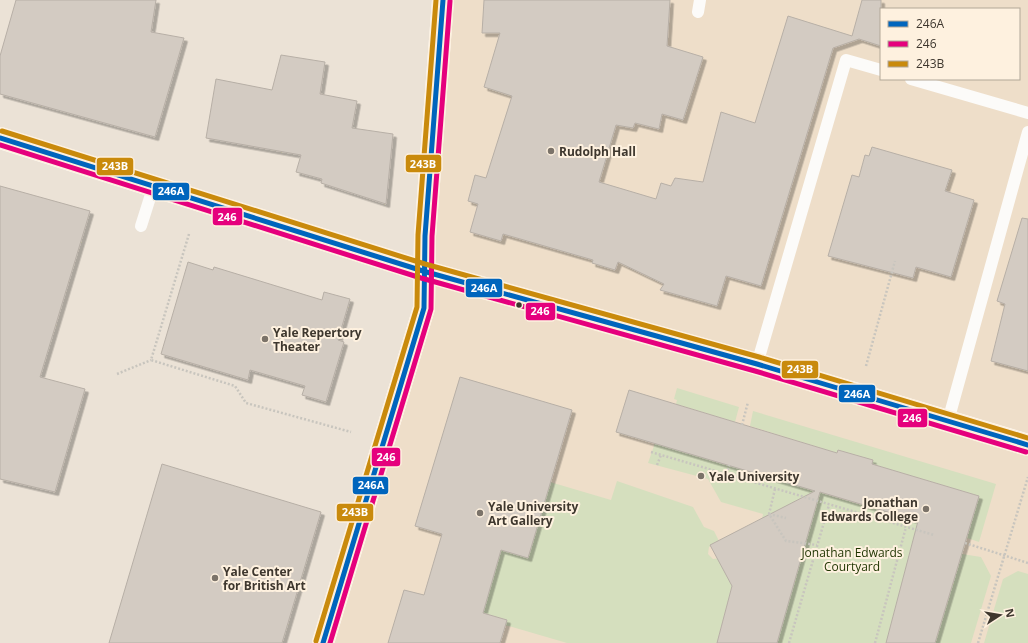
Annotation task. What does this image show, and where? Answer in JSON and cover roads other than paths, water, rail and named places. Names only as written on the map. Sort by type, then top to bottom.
[{"type":"main road","points":[[322,643],[424,308],[423,271],[443,0]]},
{"type":"main road","points":[[0,138],[154,185],[423,271],[757,364],[1028,444]]},
{"type":"lane","points":[[757,364],[846,60],[880,70]]},
{"type":"lane","points":[[914,80],[1028,113]]},
{"type":"lane","points":[[948,421],[1028,132]]},
{"type":"lane","points":[[141,226],[154,185]]},
{"type":"place","name":"Rudolph Hall","points":[[551,151]]},
{"type":"place","name":"Yale Repertory Theater","points":[[265,339]]},
{"type":"place","name":"Yale University","points":[[701,476]]},
{"type":"place","name":"Jonathan Edwards College","points":[[926,509]]},
{"type":"place","name":"Yale University Art Gallery","points":[[480,513]]},
{"type":"place","name":"Yale Center for British Art","points":[[215,578]]},
{"type":"park label","name":"Jonathan Edwards Courtyard","points":[[852,559]]}]
